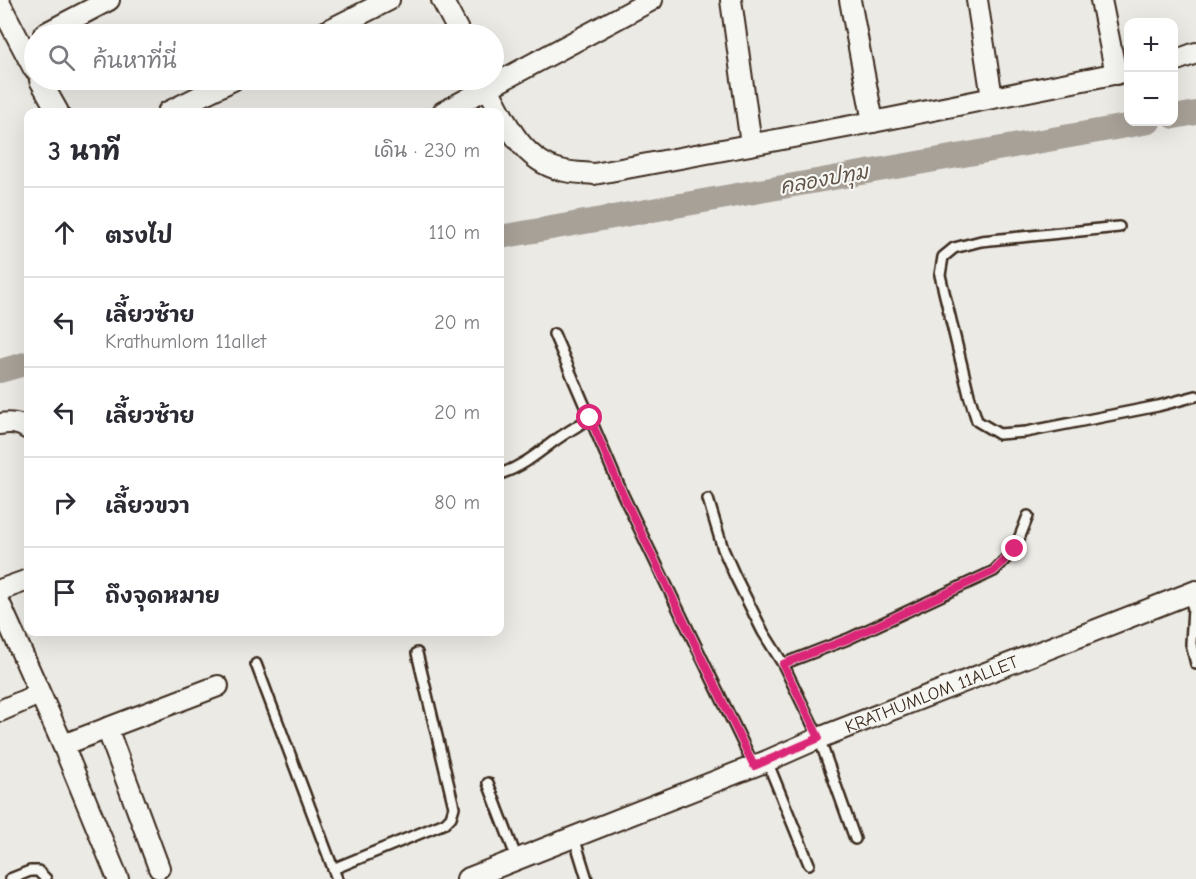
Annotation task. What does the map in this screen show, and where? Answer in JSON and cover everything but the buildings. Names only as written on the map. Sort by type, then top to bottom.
[{"type":"street","points":[[63,24],[109,0]]},
{"type":"street","points":[[341,24],[389,0]]},
{"type":"street","points":[[442,0],[455,24]]},
{"type":"street","points":[[504,75],[652,0]]},
{"type":"street","points":[[731,0],[751,144]]},
{"type":"street","points":[[850,0],[873,122]]},
{"type":"street","points":[[977,0],[992,98]]},
{"type":"street","points":[[504,118],[531,155],[560,170],[594,174],[1122,73],[1101,0]]},
{"type":"street","points":[[0,4],[24,37]]},
{"type":"street","points":[[1178,59],[1196,53]]},
{"type":"street","points":[[46,90],[56,108]]},
{"type":"street","points":[[176,108],[213,90]]},
{"type":"street","points":[[449,108],[477,90]]},
{"type":"street","points":[[489,90],[499,108]]},
{"type":"street","points":[[0,424],[13,422],[24,426]]},
{"type":"street","points":[[0,590],[24,581]]},
{"type":"street","name":"KRATHUMLOM 11ALLET","points":[[476,877],[761,764],[819,738],[1192,592]]},
{"type":"street","points":[[0,604],[63,746],[118,879]]},
{"type":"street","points":[[63,746],[218,686]]},
{"type":"street","points":[[0,711],[39,694]]},
{"type":"street","points":[[107,728],[159,868]]},
{"type":"lane","points":[[1119,227],[981,241],[954,248],[943,257],[940,275],[977,421],[999,434],[1026,432],[1158,406],[1196,396]]},
{"type":"lane","points":[[554,334],[623,495],[761,764],[809,864]]},
{"type":"lane","points":[[504,473],[534,458],[590,418]]},
{"type":"lane","points":[[708,499],[723,549],[735,576],[763,632],[783,664],[819,738],[855,839]]},
{"type":"lane","points":[[783,664],[848,639],[994,571],[1015,549],[1028,516]]},
{"type":"lane","points":[[1192,592],[1191,644],[1196,664]]},
{"type":"lane","points":[[333,869],[445,823],[451,817],[454,807],[417,653]]},
{"type":"lane","points":[[256,664],[337,879]]},
{"type":"lane","points":[[488,783],[517,859]]},
{"type":"lane","points":[[574,837],[587,879]]},
{"type":"lane","points":[[10,879],[30,871],[38,871],[46,879]]},
{"type":"waterway","name":"คลองปทุม","points":[[1178,116],[1196,113]]},
{"type":"waterway","name":"คลองปทุม","points":[[504,236],[1126,126]]},
{"type":"waterway","name":"คลองปทุม","points":[[0,371],[24,364]]},
{"type":"route","points":[[590,418],[623,495],[754,766],[819,738],[783,664],[848,639],[994,571],[1015,549]]}]
